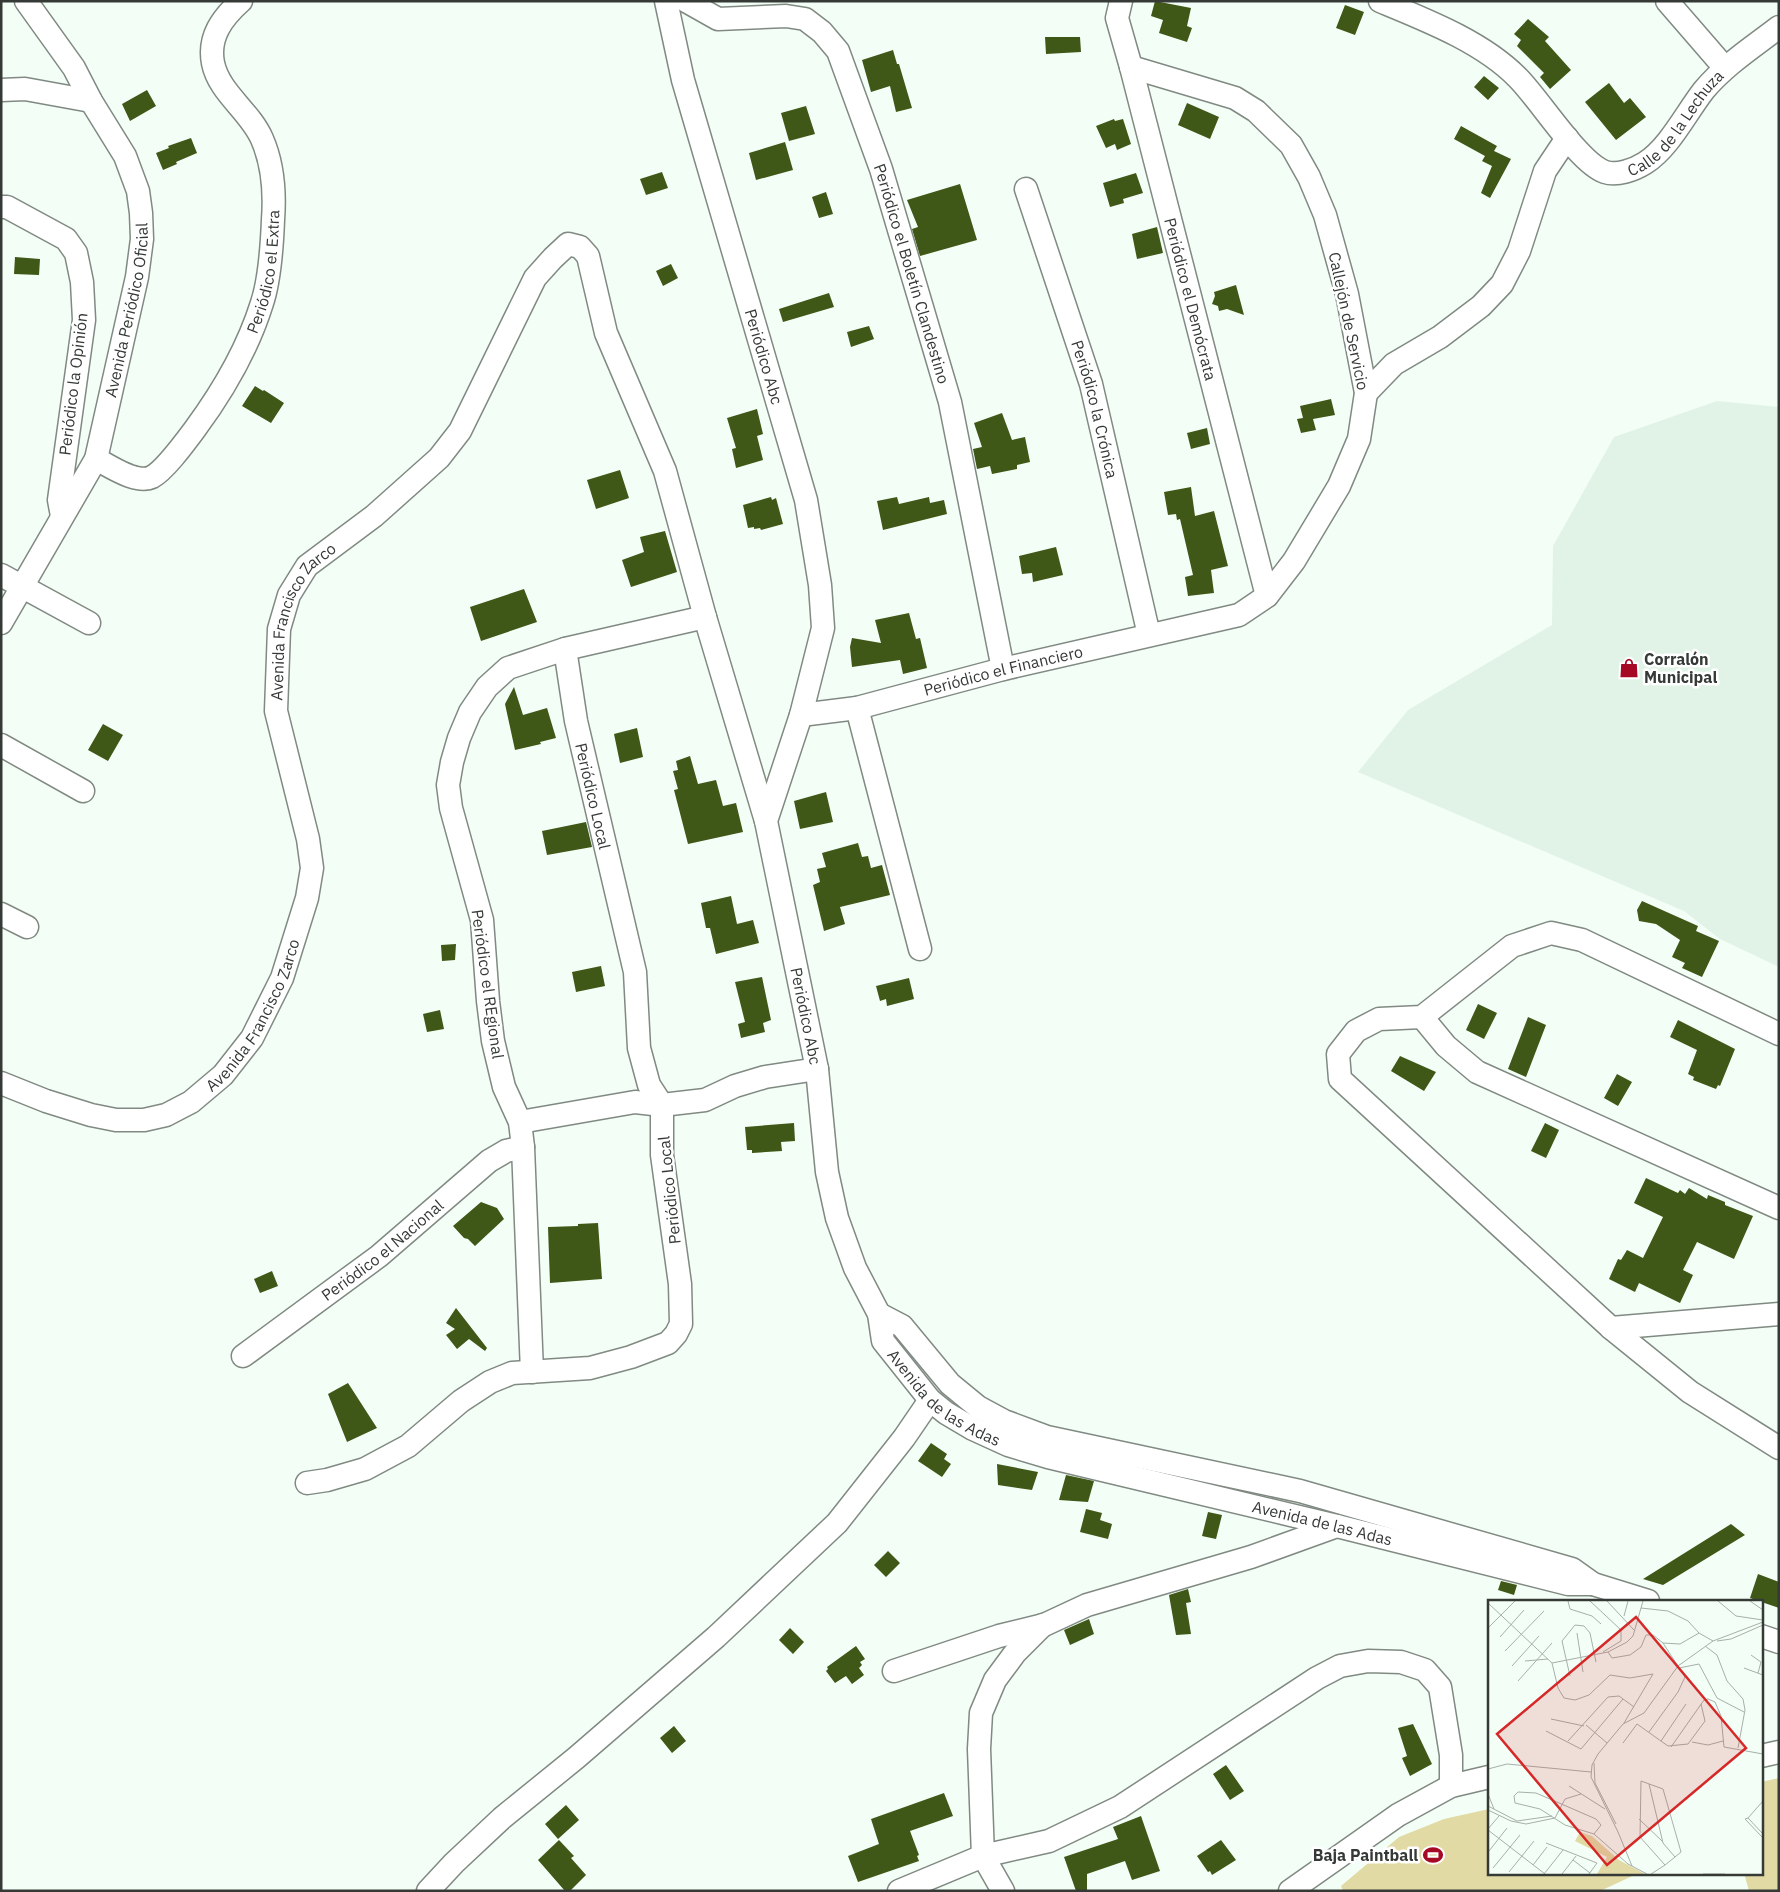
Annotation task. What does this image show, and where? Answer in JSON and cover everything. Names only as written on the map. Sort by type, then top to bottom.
[{"type":"street","name":"Avenida Periódico Oficial","points":[[1,623],[96,459],[137,278],[142,239],[138,191],[125,156],[91,101],[74,68],[26,1]]},
{"type":"street","name":"Periódico el Extra","points":[[96,459],[135,478],[145,479],[152,477],[162,468],[184,443],[215,402],[243,350],[263,302],[272,244],[275,194],[270,160],[262,137],[222,85],[213,64],[212,42],[218,24],[241,1]]},
{"type":"street","name":"Periódico Abc","points":[[666,1],[682,80],[806,500],[820,585],[824,628],[801,715],[766,821],[817,1069],[827,1172],[837,1218],[855,1268],[879,1314]]},
{"type":"street","name":"Periódico el Demócrata","points":[[1121,1],[1117,18],[1267,596]]},
{"type":"street","points":[[1366,393],[1394,364],[1440,337],[1481,306],[1502,284],[1519,251],[1545,171],[1567,138],[1518,78],[1487,53],[1424,20],[1380,1]]},
{"type":"street","points":[[1668,1],[1725,68]]},
{"type":"street","name":"Periódico el Boletín Clandestino","points":[[689,2],[718,19],[786,16],[805,19],[822,32],[838,51],[881,169],[950,402],[1003,669]]},
{"type":"street","name":"Calle de la Lechuza","points":[[1567,138],[1588,162],[1606,172],[1625,172],[1645,163],[1661,149],[1704,90],[1725,68],[1779,27]]},
{"type":"street","name":"Callejón de Servicio","points":[[1131,66],[1235,98],[1256,111],[1291,145],[1309,177],[1324,215],[1347,294],[1366,393],[1359,439],[1339,486],[1294,562],[1267,596],[1239,615],[1149,635]]},
{"type":"street","points":[[1,90],[25,89],[91,101]]},
{"type":"street","name":"Periódico la Crónica","points":[[1026,189],[1091,384],[1149,635]]},
{"type":"street","name":"Periódico la Opinión","points":[[1,207],[7,207],[66,239],[76,252],[82,282],[84,320],[59,500],[62,516]]},
{"type":"street","name":"Avenida Francisco Zarco","points":[[1,1083],[46,1101],[91,1115],[116,1120],[144,1120],[166,1115],[191,1102],[223,1075],[252,1038],[282,978],[306,898],[312,868],[308,839],[276,711],[279,629],[289,595],[307,566],[374,516],[439,458],[460,431],[535,278],[568,244],[580,247],[588,256],[606,333],[664,471],[705,617]]},
{"type":"street","points":[[1,575],[89,624]]},
{"type":"street","points":[[705,617],[766,821]]},
{"type":"street","name":"Periódico el REgional","points":[[532,1372],[523,1147],[520,1122],[504,1087],[493,1041],[482,920],[451,808],[448,785],[452,762],[459,738],[470,712],[487,687],[508,668],[565,649],[705,617]]},
{"type":"street","name":"Periódico el Financiero","points":[[857,708],[1003,669],[1149,635]]},
{"type":"street","name":"Periódico Local","points":[[307,1482],[327,1480],[365,1469],[408,1446],[460,1402],[490,1382],[512,1373],[590,1368],[668,1343],[676,1334],[681,1324],[681,1304],[662,1155],[662,1105],[648,1085],[638,1048],[635,972],[576,721],[565,649]]},
{"type":"street","points":[[801,715],[857,708],[920,948]]},
{"type":"street","points":[[1,745],[83,791]]},
{"type":"street","points":[[1,914],[27,927]]},
{"type":"street","points":[[1779,1034],[1582,940],[1550,933],[1512,946],[1422,1017],[1378,1019],[1356,1031],[1338,1054],[1340,1079],[1611,1328],[1690,1392],[1779,1448]]},
{"type":"street","points":[[1422,1017],[1446,1046],[1477,1072],[1779,1208]]},
{"type":"street","points":[[520,1122],[635,1102],[662,1105],[704,1100],[734,1086],[765,1077],[817,1069]]},
{"type":"street","name":"Periódico el Nacional","points":[[243,1356],[379,1256],[489,1160],[506,1151],[523,1147]]},
{"type":"street","name":"Avenida de las Adas","points":[[879,1314],[884,1341],[930,1400],[946,1413],[973,1429],[1008,1445],[1048,1457],[1337,1526],[1568,1584],[1593,1584],[1645,1600]]},
{"type":"street","name":"Avenida de las Adas","points":[[879,1314],[902,1326],[950,1384],[978,1407],[1004,1421],[1047,1438],[1300,1491],[1572,1569],[1593,1584]]},
{"type":"street","points":[[1611,1328],[1779,1314]]},
{"type":"street","points":[[428,1891],[454,1863],[502,1818],[576,1758],[716,1637],[830,1529],[904,1438],[930,1400]]},
{"type":"street","points":[[894,1671],[999,1636],[1044,1625],[1088,1605],[1251,1556],[1337,1526]]},
{"type":"street","points":[[1003,1891],[983,1856],[978,1749],[981,1713],[995,1680],[1015,1653],[1044,1625]]},
{"type":"street","points":[[1762,1636],[1779,1642]]},
{"type":"street","points":[[899,1891],[983,1856],[1048,1841],[1120,1807],[1317,1678],[1340,1666],[1368,1662],[1401,1662],[1425,1670],[1440,1687],[1452,1756],[1451,1786]]},
{"type":"street","points":[[1762,1756],[1779,1752]]},
{"type":"street","points":[[1290,1891],[1398,1815],[1451,1786],[1488,1777]]},
{"type":"shaded area","name":"Corralón Municipal","points":[[1717,401],[1779,407],[1779,967],[1720,939],[1684,911],[1358,772],[1408,710],[1552,625],[1553,546],[1614,437]]},
{"type":"shaded area","points":[[1779,1778],[1779,1891],[1749,1891],[1744,1874],[1762,1874],[1762,1782]]},
{"type":"shaded area","name":"Baja Paintball","points":[[1488,1809],[1488,1874],[1637,1874],[1600,1891],[1343,1891],[1341,1886],[1399,1837],[1444,1819]]},
{"type":"building","points":[[1155,1],[1191,8],[1187,26],[1192,28],[1187,42],[1159,33],[1163,20],[1151,16]]},
{"type":"building","points":[[1345,5],[1364,12],[1355,35],[1336,28]]},
{"type":"building","points":[[1528,19],[1549,37],[1545,41],[1571,70],[1550,89],[1540,77],[1544,73],[1517,46],[1521,40],[1514,34]]},
{"type":"building","points":[[1045,37],[1080,37],[1081,52],[1046,54]]},
{"type":"building","points":[[893,50],[912,108],[896,112],[890,86],[871,92],[862,60]]},
{"type":"building","points":[[1484,76],[1499,88],[1488,100],[1474,87]]},
{"type":"building","points":[[1609,83],[1624,103],[1630,98],[1646,117],[1616,140],[1585,102]]},
{"type":"building","points":[[147,90],[156,106],[130,121],[122,104]]},
{"type":"building","points":[[1187,103],[1219,117],[1210,139],[1178,125]]},
{"type":"building","points":[[806,106],[815,134],[789,141],[781,113]]},
{"type":"building","points":[[1114,119],[1115,121],[1123,119],[1131,144],[1117,150],[1115,144],[1106,148],[1096,126]]},
{"type":"building","points":[[1461,126],[1497,146],[1494,151],[1511,159],[1490,198],[1481,193],[1492,166],[1482,161],[1485,156],[1454,139]]},
{"type":"building","points":[[191,138],[197,153],[163,170],[156,153],[169,148],[168,146]]},
{"type":"building","points":[[785,142],[793,170],[756,180],[749,153]]},
{"type":"building","points":[[662,172],[668,188],[646,195],[640,179]]},
{"type":"building","points":[[1136,173],[1143,193],[1123,199],[1124,203],[1110,207],[1103,183]]},
{"type":"building","points":[[960,184],[977,240],[920,256],[912,229],[918,227],[907,200]]},
{"type":"building","points":[[826,192],[833,214],[819,218],[812,197]]},
{"type":"building","points":[[1157,227],[1163,253],[1137,259],[1132,234]]},
{"type":"building","points":[[15,257],[40,259],[39,275],[14,274]]},
{"type":"building","points":[[671,264],[678,278],[663,286],[656,271]]},
{"type":"building","points":[[1236,285],[1244,315],[1227,309],[1219,311],[1218,306],[1212,304],[1215,296],[1214,292]]},
{"type":"building","points":[[829,293],[834,307],[783,322],[779,309]]},
{"type":"building","points":[[869,326],[874,339],[851,347],[847,332]]},
{"type":"building","points":[[255,386],[284,403],[271,423],[242,406]]},
{"type":"building","points":[[1331,399],[1335,415],[1313,419],[1316,430],[1301,433],[1297,419],[1303,418],[1300,406]]},
{"type":"building","points":[[757,409],[763,434],[757,436],[763,460],[736,468],[732,449],[736,448],[727,418]]},
{"type":"building","points":[[1002,413],[1012,440],[1025,437],[1030,462],[1017,465],[1017,469],[992,474],[990,466],[977,469],[973,449],[982,447],[974,423]]},
{"type":"building","points":[[1207,428],[1210,444],[1191,449],[1187,433]]},
{"type":"building","points":[[620,470],[629,498],[596,509],[587,480]]},
{"type":"building","points":[[1191,487],[1195,516],[1214,511],[1228,566],[1211,570],[1214,593],[1188,596],[1185,577],[1193,575],[1180,519],[1177,520],[1176,514],[1168,515],[1164,492]]},
{"type":"building","points":[[771,497],[772,500],[776,498],[783,524],[761,530],[760,528],[754,529],[754,527],[748,528],[743,505]]},
{"type":"building","points":[[897,497],[899,504],[929,497],[930,503],[944,500],[947,514],[883,530],[877,501]]},
{"type":"building","points":[[665,531],[677,572],[631,587],[622,560],[644,552],[640,537]]},
{"type":"building","points":[[1056,547],[1063,575],[1033,582],[1032,573],[1022,574],[1019,556]]},
{"type":"building","points":[[524,589],[537,622],[481,641],[470,607]]},
{"type":"building","points":[[909,613],[916,639],[920,638],[927,668],[903,674],[900,660],[852,667],[850,647],[852,638],[881,643],[875,620]]},
{"type":"building","points":[[514,687],[523,715],[547,708],[556,738],[540,742],[541,744],[515,750],[505,704]]},
{"type":"building","points":[[103,724],[123,735],[108,761],[88,750]]},
{"type":"building","points":[[637,728],[643,757],[620,763],[614,734]]},
{"type":"building","points":[[690,756],[698,784],[716,780],[723,806],[736,803],[743,832],[688,844],[674,790],[678,789],[673,771],[678,770],[676,761]]},
{"type":"building","points":[[826,792],[833,822],[800,829],[794,801]]},
{"type":"building","points":[[586,822],[592,847],[547,855],[542,831]]},
{"type":"building","points":[[858,843],[862,857],[868,856],[871,868],[882,865],[890,895],[840,907],[845,924],[824,931],[813,885],[820,882],[817,869],[826,867],[822,853]]},
{"type":"building","points":[[731,896],[737,924],[753,920],[759,943],[716,954],[710,928],[706,928],[701,903]]},
{"type":"building","points":[[1642,901],[1698,926],[1696,931],[1719,941],[1702,977],[1682,968],[1685,963],[1672,957],[1680,940],[1656,924],[1639,921],[1637,910]]},
{"type":"building","points":[[456,944],[455,960],[442,961],[441,945]]},
{"type":"building","points":[[601,966],[605,986],[576,992],[572,972]]},
{"type":"building","points":[[762,977],[771,1020],[763,1023],[765,1032],[741,1038],[738,1024],[745,1022],[735,982]]},
{"type":"building","points":[[909,978],[914,999],[887,1006],[886,999],[880,1001],[876,986]]},
{"type":"building","points":[[1478,1004],[1497,1013],[1484,1039],[1466,1030]]},
{"type":"building","points":[[440,1010],[444,1029],[427,1032],[423,1014]]},
{"type":"building","points":[[1528,1017],[1546,1025],[1526,1077],[1508,1069]]},
{"type":"building","points":[[1678,1020],[1735,1049],[1720,1086],[1718,1085],[1716,1089],[1693,1080],[1694,1077],[1688,1074],[1697,1050],[1670,1037]]},
{"type":"building","points":[[1400,1056],[1436,1072],[1424,1091],[1391,1071]]},
{"type":"building","points":[[1617,1074],[1632,1082],[1618,1106],[1604,1098]]},
{"type":"building","points":[[794,1123],[795,1141],[781,1142],[782,1151],[752,1153],[752,1150],[747,1150],[745,1127]]},
{"type":"building","points":[[1545,1123],[1559,1130],[1546,1158],[1531,1151]]},
{"type":"building","points":[[1646,1178],[1678,1193],[1680,1190],[1685,1194],[1689,1188],[1707,1199],[1708,1195],[1725,1202],[1725,1205],[1753,1216],[1734,1259],[1697,1242],[1683,1270],[1693,1275],[1680,1303],[1639,1283],[1635,1292],[1609,1279],[1618,1259],[1621,1260],[1627,1250],[1643,1258],[1663,1217],[1634,1203]]},
{"type":"building","points":[[481,1202],[497,1208],[504,1219],[475,1246],[453,1226]]},
{"type":"building","points":[[598,1223],[602,1279],[550,1283],[548,1227]]},
{"type":"building","points":[[272,1271],[278,1286],[260,1293],[254,1279]]},
{"type":"building","points":[[456,1308],[487,1348],[485,1351],[469,1339],[457,1349],[446,1335],[455,1329],[446,1323]]},
{"type":"building","points":[[348,1383],[377,1428],[347,1442],[328,1394]]},
{"type":"building","points":[[931,1443],[947,1454],[944,1459],[951,1464],[942,1477],[918,1461]]},
{"type":"building","points":[[997,1464],[1038,1472],[1032,1490],[998,1485]]},
{"type":"building","points":[[1066,1475],[1094,1481],[1088,1502],[1059,1500]]},
{"type":"building","points":[[1086,1509],[1102,1513],[1100,1520],[1112,1524],[1108,1539],[1080,1532]]},
{"type":"building","points":[[1208,1512],[1222,1515],[1216,1539],[1202,1536]]},
{"type":"building","points":[[1731,1524],[1745,1535],[1663,1585],[1643,1579]]},
{"type":"building","points":[[888,1551],[900,1563],[886,1577],[874,1565]]},
{"type":"building","points":[[1758,1574],[1779,1582],[1779,1608],[1762,1602],[1762,1600],[1750,1598]]},
{"type":"building","points":[[1501,1581],[1517,1585],[1514,1595],[1498,1590]]},
{"type":"building","points":[[1188,1589],[1191,1602],[1186,1603],[1191,1634],[1176,1635],[1169,1595]]},
{"type":"building","points":[[1089,1619],[1094,1634],[1070,1645],[1064,1630]]},
{"type":"building","points":[[790,1628],[804,1642],[793,1654],[779,1640]]},
{"type":"building","points":[[856,1646],[865,1659],[860,1662],[862,1665],[859,1668],[864,1675],[852,1684],[846,1676],[835,1683],[826,1671],[827,1667]]},
{"type":"building","points":[[1413,1724],[1432,1764],[1410,1776],[1402,1758],[1407,1756],[1398,1728]]},
{"type":"building","points":[[674,1726],[686,1741],[672,1753],[660,1738]]},
{"type":"building","points":[[1226,1765],[1244,1791],[1230,1800],[1213,1774]]},
{"type":"building","points":[[944,1793],[953,1816],[910,1831],[919,1855],[917,1856],[919,1861],[858,1882],[848,1856],[879,1844],[871,1819]]},
{"type":"building","points":[[566,1805],[579,1820],[558,1839],[545,1824]]},
{"type":"building","points":[[1141,1816],[1160,1871],[1132,1880],[1125,1861],[1087,1874],[1087,1891],[1076,1891],[1064,1857],[1118,1839],[1113,1827]]},
{"type":"building","points":[[559,1840],[574,1856],[571,1858],[586,1875],[570,1891],[565,1891],[538,1860]]},
{"type":"building","points":[[1221,1840],[1236,1860],[1212,1875],[1197,1856]]},
{"type":"place","name":"Corralón Municipal","points":[[1629,668]]},
{"type":"place","name":"Baja Paintball","points":[[1433,1855]]}]
